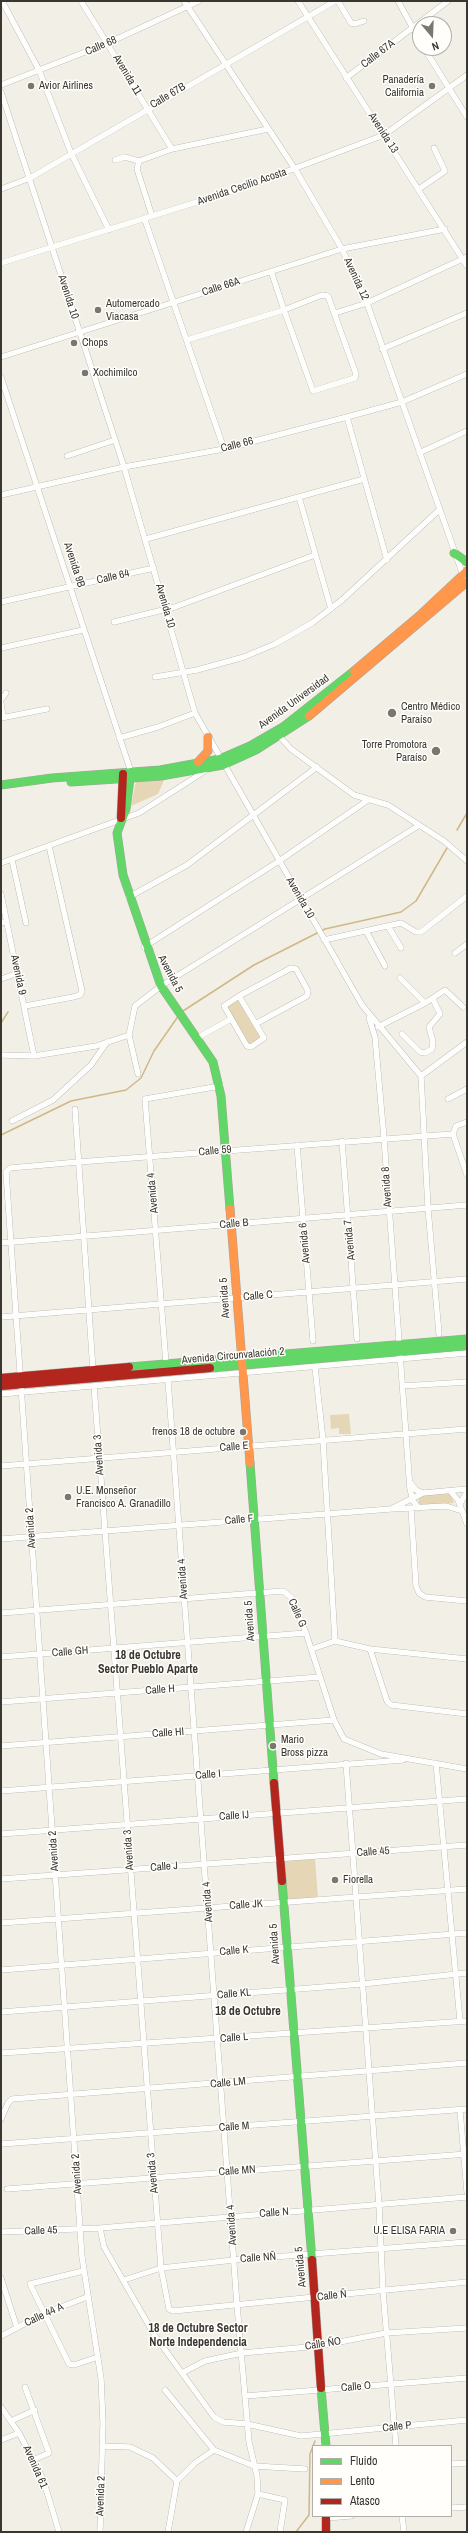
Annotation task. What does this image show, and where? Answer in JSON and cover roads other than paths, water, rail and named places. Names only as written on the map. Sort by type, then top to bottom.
[{"type":"street","points":[[2,1],[39,70],[72,153],[109,230]]},
{"type":"street","name":"Avenida 11","points":[[81,1],[172,149]]},
{"type":"street","name":"Calle 68","points":[[1,86],[108,43],[186,4],[199,1]]},
{"type":"street","name":"Avenida 13","points":[[298,1],[346,78],[465,258],[467,266]]},
{"type":"street","name":"Calle 67B","points":[[1,189],[30,178],[224,63],[335,1]]},
{"type":"street","points":[[338,1],[351,23],[355,24],[364,21]]},
{"type":"street","points":[[398,1],[412,26]]},
{"type":"street","name":"Calle 67A","points":[[429,16],[448,1]]},
{"type":"street","name":"Avenida 12","points":[[186,4],[295,169],[342,249],[367,303],[438,511],[466,579]]},
{"type":"street","name":"Calle 67A","points":[[346,78],[412,29]]},
{"type":"street","points":[[429,56],[467,117]]},
{"type":"street","name":"Avenida Cecilio Acosta","points":[[1,263],[145,220],[152,216],[295,169],[384,135],[467,75]]},
{"type":"street","name":"Avenida 10","points":[[1,92],[124,467],[195,713],[252,816],[369,1016],[421,1076]]},
{"type":"street","points":[[115,160],[125,157],[139,160],[172,149],[268,129]]},
{"type":"street","points":[[419,189],[445,171],[434,148]]},
{"type":"street","points":[[139,160],[137,169],[152,216]]},
{"type":"street","points":[[145,220],[224,449]]},
{"type":"street","name":"Calle 66A","points":[[1,357],[79,331],[174,303],[342,249],[445,229]]},
{"type":"street","points":[[335,313],[367,303],[465,258]]},
{"type":"street","points":[[187,340],[284,310],[322,295],[328,296],[356,374],[355,378],[313,391],[284,310],[271,271]]},
{"type":"street","points":[[382,349],[467,313]]},
{"type":"street","name":"Calle 66","points":[[1,495],[124,467],[224,449],[402,402],[467,374]]},
{"type":"street","name":"Avenida 9B","points":[[1,377],[119,738],[126,761],[127,776]]},
{"type":"street","points":[[347,417],[387,560]]},
{"type":"street","points":[[419,453],[467,431]]},
{"type":"street","points":[[67,456],[115,440]]},
{"type":"street","points":[[146,539],[364,479]]},
{"type":"street","points":[[299,497],[331,609]]},
{"type":"street","points":[[154,677],[183,673],[244,657],[275,644],[331,609],[387,560],[438,511]]},
{"type":"street","points":[[454,553],[467,562]]},
{"type":"street","points":[[114,622],[166,609],[315,555]]},
{"type":"street","name":"Calle 64","points":[[1,602],[154,568]]},
{"type":"street","name":"Avenida Universidad","points":[[1,791],[50,783],[104,780],[196,764],[221,762],[280,738],[310,716],[466,579]]},
{"type":"street","name":"Avenida Universidad","points":[[1,785],[52,778],[127,776],[208,769],[283,726],[317,702],[419,616],[466,579]]},
{"type":"street","points":[[1,648],[83,630]]},
{"type":"street","points":[[6,693],[1,701],[2,717],[47,710]]},
{"type":"street","points":[[119,738],[158,728],[195,713]]},
{"type":"street","points":[[196,764],[208,751],[208,737]]},
{"type":"street","points":[[280,738],[291,749],[354,795],[388,805],[418,826],[444,841],[467,861]]},
{"type":"street","points":[[130,897],[187,865],[317,767]]},
{"type":"street","points":[[1,864],[151,806],[208,769]]},
{"type":"street","name":"Avenida 5","points":[[121,818],[121,798],[127,776]]},
{"type":"street","name":"Avenida 5","points":[[127,776],[126,809],[121,818],[117,833],[118,851],[144,947],[162,986],[213,1062],[220,1086],[289,1989],[326,2445]]},
{"type":"street","points":[[104,780],[116,787],[121,798]]},
{"type":"street","points":[[144,947],[279,861],[368,800]]},
{"type":"street","points":[[138,1074],[130,1035],[135,1006],[162,986],[418,826]]},
{"type":"street","points":[[25,1006],[73,997],[80,994],[82,991],[49,846]]},
{"type":"street","points":[[12,860],[26,923]]},
{"type":"street","name":"Avenida 9","points":[[1,894],[4,922],[18,973],[34,1056]]},
{"type":"street","points":[[324,940],[403,923],[416,932],[421,932],[467,896]]},
{"type":"street","points":[[388,926],[401,948]]},
{"type":"street","points":[[366,930],[385,966]]},
{"type":"street","points":[[455,953],[467,944]]},
{"type":"street","points":[[240,996],[257,1023],[264,1039],[250,1047],[224,1006],[240,996],[293,967],[308,991],[307,996],[257,1023]]},
{"type":"street","points":[[1,979],[18,973]]},
{"type":"street","points":[[400,978],[425,1003]]},
{"type":"street","points":[[378,1027],[425,1003],[446,990],[463,1007]]},
{"type":"street","points":[[402,1034],[420,1052],[425,1053],[432,1049],[433,1042],[429,1027],[440,1014],[432,999]]},
{"type":"street","name":"Avenida 8","points":[[369,1016],[375,1037],[384,1138],[399,1352]]},
{"type":"street","points":[[197,1038],[231,1019]]},
{"type":"street","points":[[375,1037],[384,1033]]},
{"type":"street","points":[[1,1055],[34,1056],[107,1042],[130,1035]]},
{"type":"street","points":[[12,1121],[53,1100],[90,1065],[107,1042]]},
{"type":"street","points":[[439,1334],[428,1208],[421,1076],[467,1042]]},
{"type":"street","name":"Avenida 4","points":[[166,1363],[145,1099],[220,1086]]},
{"type":"street","points":[[448,1099],[467,1089]]},
{"type":"street","points":[[75,1109],[93,1370]]},
{"type":"street","points":[[467,1122],[456,1126],[453,1134],[467,1175]]},
{"type":"street","name":"Calle 59","points":[[6,1169],[225,1150],[453,1134]]},
{"type":"street","name":"Avenida 7","points":[[342,1141],[357,1339]]},
{"type":"street","name":"Avenida 6","points":[[297,1145],[313,1341]]},
{"type":"street","name":"Avenida 2","points":[[6,1169],[14,1316],[32,1537],[83,2270],[101,2378],[102,2446],[100,2532]]},
{"type":"street","name":"Calle B","points":[[1,1243],[467,1205]]},
{"type":"street","name":"Calle C","points":[[1,1317],[467,1279]]},
{"type":"street","name":"Avenida Circunvalación 2","points":[[1,1378],[20,1385],[93,1370],[166,1363],[241,1366],[305,1364],[399,1352],[467,1339]]},
{"type":"street","name":"Avenida Circunvalación 2","points":[[1,1386],[141,1378],[196,1373],[241,1366],[467,1346]]},
{"type":"street","points":[[399,1352],[409,1481],[412,1498],[419,1508]]},
{"type":"street","points":[[305,1364],[315,1367],[399,1352],[467,1354]]},
{"type":"street","points":[[315,1367],[323,1440],[335,1641]]},
{"type":"street","points":[[1,1394],[20,1385],[94,1386],[141,1378],[168,1380],[196,1373]]},
{"type":"street","name":"Avenida 4","points":[[168,1380],[222,2084],[237,2305],[247,2424],[258,2494]]},
{"type":"street","points":[[402,1386],[467,1382]]},
{"type":"street","name":"Avenida 3","points":[[94,1386],[153,2178],[161,2268],[170,2309],[173,2311]]},
{"type":"street","name":"Calle E","points":[[1,1466],[467,1429]]},
{"type":"street","points":[[409,1481],[416,1490],[422,1493]]},
{"type":"street","points":[[450,1491],[460,1504],[467,1524]]},
{"type":"street","points":[[391,1509],[422,1493],[467,1491],[460,1504]]},
{"type":"street","name":"Calle F","points":[[1,1539],[391,1509],[446,1506],[462,1511]]},
{"type":"street","points":[[411,1508],[416,1586],[419,1593],[425,1597],[467,1601]]},
{"type":"street","name":"Calle G","points":[[1,1613],[277,1590],[289,1594],[312,1649],[334,1720],[344,1739],[381,1754],[467,1769]]},
{"type":"street","name":"Calle GH","points":[[1,1657],[306,1633]]},
{"type":"street","points":[[312,1649],[335,1641],[370,1649],[467,1659]]},
{"type":"street","points":[[370,1649],[387,1701],[391,1705],[467,1714]]},
{"type":"street","name":"Calle H","points":[[1,1702],[320,1677]]},
{"type":"street","name":"Calle HI","points":[[1,1746],[334,1720]]},
{"type":"street","name":"Calle I","points":[[1,1791],[346,1763],[415,1760]]},
{"type":"street","points":[[346,1763],[376,2161],[386,2333],[396,2445]]},
{"type":"street","points":[[436,1764],[460,2022]]},
{"type":"street","name":"Calle IJ","points":[[1,1834],[467,1799]]},
{"type":"street","name":"Calle 45","points":[[280,1859],[467,1846]]},
{"type":"street","name":"Calle J","points":[[1,1879],[280,1859]]},
{"type":"street","name":"Calle JK","points":[[1,1923],[467,1889]]},
{"type":"street","name":"Calle K","points":[[1,1970],[467,1933]]},
{"type":"street","name":"Calle KL","points":[[1,2012],[362,1984],[467,1973]]},
{"type":"street","name":"Calle L","points":[[1,2053],[68,2050],[467,2021]]},
{"type":"street","name":"Calle LM","points":[[2,2115],[8,2103],[12,2099],[72,2096],[467,2063]]},
{"type":"street","name":"Calle M","points":[[1,2144],[467,2109]]},
{"type":"street","points":[[460,2110],[465,2154],[467,2192]]},
{"type":"street","name":"Calle MN","points":[[7,2189],[465,2154]]},
{"type":"street","name":"Calle N","points":[[81,2229],[467,2197]]},
{"type":"street","name":"Calle P","points":[[100,2228],[104,2247],[155,2336],[214,2418],[223,2422],[247,2424],[301,2436],[467,2420]]},
{"type":"street","name":"Calle 45","points":[[1,2232],[81,2229]]},
{"type":"street","name":"Calle NÑ","points":[[124,2280],[161,2268],[234,2260],[467,2242]]},
{"type":"street","points":[[83,2270],[31,2283],[30,2287],[69,2364],[74,2365],[98,2357]]},
{"type":"street","points":[[1,2278],[17,2328]]},
{"type":"street","name":"Calle Ñ","points":[[173,2311],[467,2282]]},
{"type":"street","name":"Calle 44 A","points":[[1,2336],[43,2314],[87,2297]]},
{"type":"street","name":"Calle ÑO","points":[[182,2373],[205,2361],[242,2353],[319,2346],[386,2333],[467,2328]]},
{"type":"street","name":"Calle O","points":[[245,2396],[467,2378]]},
{"type":"street","points":[[25,2387],[35,2410],[49,2453],[33,2460]]},
{"type":"street","points":[[165,2390],[214,2450],[254,2466],[305,2469]]},
{"type":"street","name":"Avenida 61","points":[[1,2407],[20,2433],[43,2478],[59,2532]]},
{"type":"street","points":[[11,2421],[35,2410]]},
{"type":"street","points":[[1,2440],[20,2433]]},
{"type":"street","points":[[102,2446],[130,2447],[153,2458],[177,2481]]},
{"type":"street","points":[[168,2532],[177,2481],[195,2463],[214,2450]]},
{"type":"street","points":[[452,2464],[467,2463]]},
{"type":"street","points":[[246,2532],[258,2494],[285,2500],[280,2532]]},
{"type":"street","points":[[452,2508],[467,2507]]},
{"type":"street","points":[[326,2517],[326,2532]]},
{"type":"street","points":[[402,2517],[404,2532]]},
{"type":"waterway","points":[[457,830],[467,813]]},
{"type":"waterway","points":[[183,1011],[254,965],[325,929],[401,912],[416,901],[447,848]]},
{"type":"waterway","points":[[1,1023],[8,1012]]},
{"type":"waterway","points":[[1,1135],[71,1101],[126,1090],[141,1078],[154,1051],[179,1015]]},
{"type":"waterway","points":[[313,2445],[315,2441]]},
{"type":"waterway","points":[[296,2532],[309,2515],[310,2454],[312,2449]]},
{"type":"place","name":"Avior Airlines","points":[[31,86]]},
{"type":"place","name":"Panadería California","points":[[432,86]]},
{"type":"place","name":"Automercado Viacasa","points":[[98,310]]},
{"type":"place","name":"Chops","points":[[74,343]]},
{"type":"place","name":"Xochimilco","points":[[85,373]]},
{"type":"place","name":"Centro Médico Paraíso","points":[[392,713]]},
{"type":"place","name":"Torre Promotora Paraíso","points":[[436,751]]},
{"type":"place","name":"frenos 18 de octubre","points":[[243,1432]]},
{"type":"place","name":"U.E. Monseñor Francisco A. Granadillo","points":[[68,1497]]},
{"type":"place","name":"Mario Bross pizza","points":[[273,1746]]},
{"type":"place","name":"Fiorella","points":[[335,1880]]},
{"type":"place","name":"U.E ELISA FARIA","points":[[453,2231]]},
{"type":"district","name":"18 de Octubre Sector Pueblo Aparte","points":[[148,1663]]},
{"type":"district","name":"18 de Octubre","points":[[248,2012]]},
{"type":"district","name":"18 de Octubre Sector Norte Independencia","points":[[198,2336]]}]
